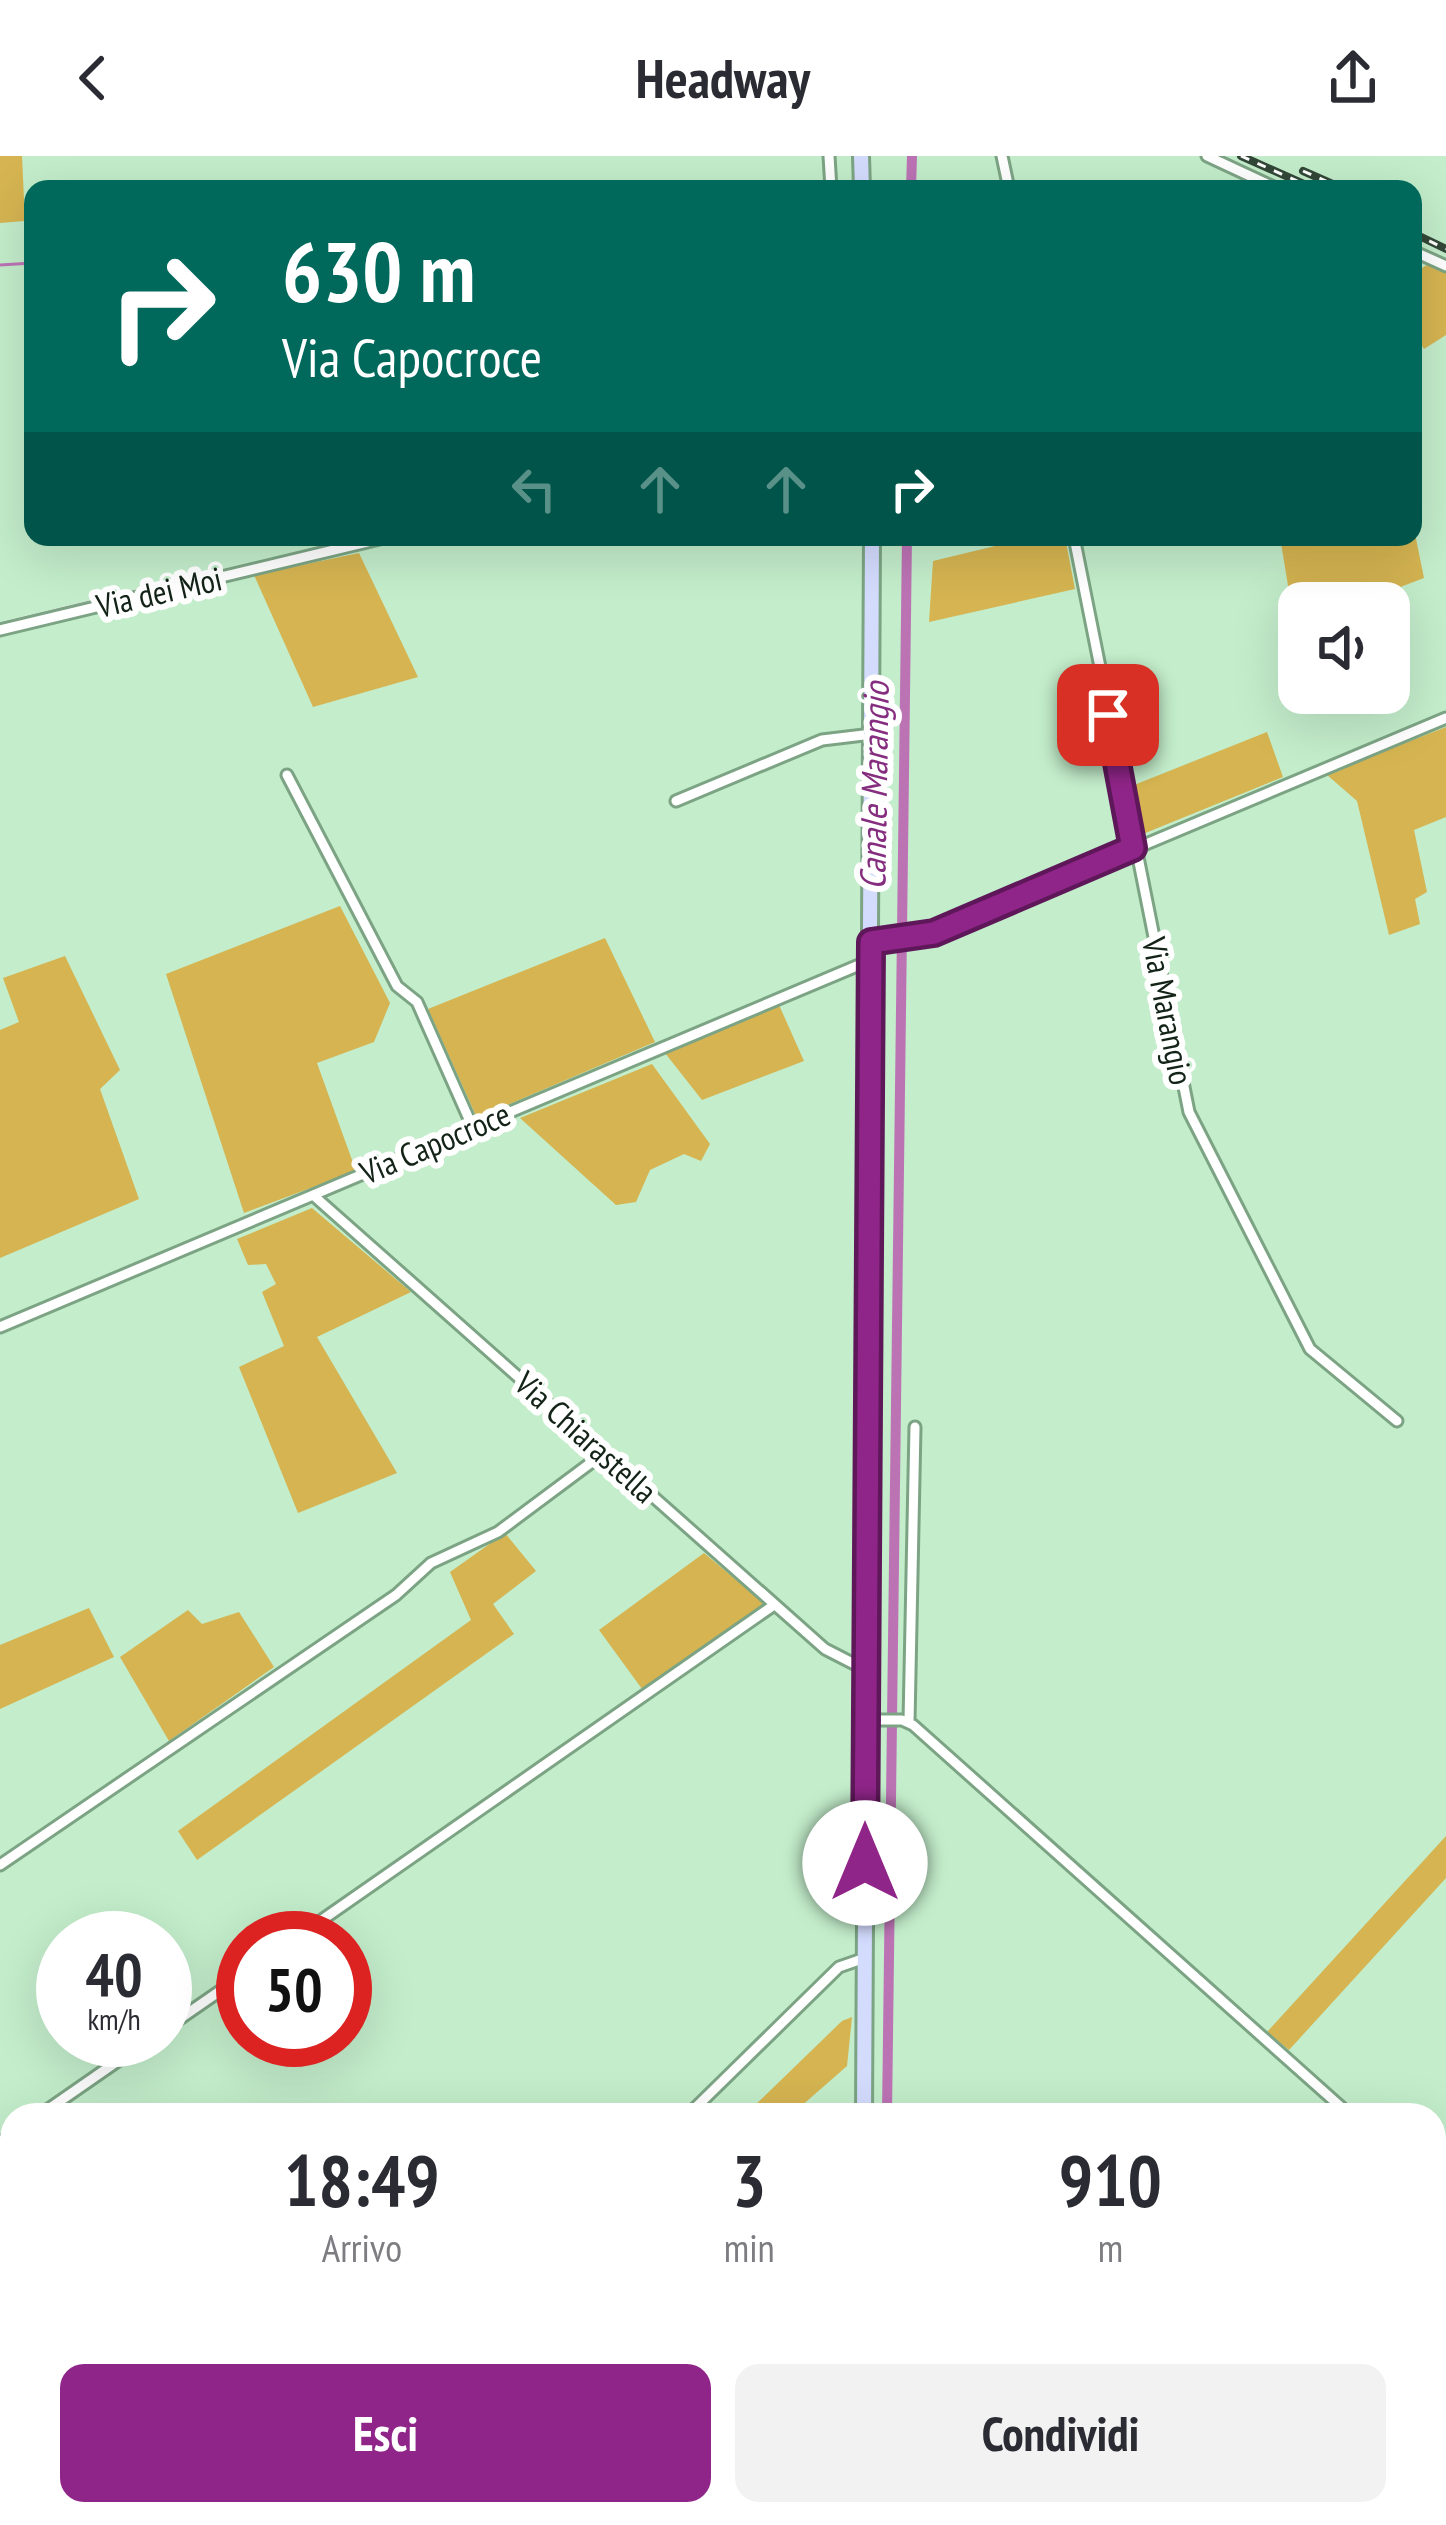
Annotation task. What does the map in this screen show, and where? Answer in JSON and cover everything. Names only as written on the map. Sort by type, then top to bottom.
[{"type":"main road","points":[[864,2103],[873,1720],[866,1670],[871,960],[876,941],[872,546]]},
{"type":"street","points":[[1207,156],[1259,180]]},
{"type":"street","name":"Via dei Moi","points":[[0,629],[350,546]]},
{"type":"street","name":"Via Marangio","points":[[1076,546],[1189,1112],[1310,1349],[1397,1421]]},
{"type":"street","points":[[876,941],[914,940],[1446,718]]},
{"type":"street","points":[[676,801],[822,740],[872,734]]},
{"type":"street","points":[[287,775],[397,986],[417,1002],[473,1128]]},
{"type":"street","name":"Via Capocroce","points":[[0,1327],[871,960]]},
{"type":"street","name":"Via Chiarastella","points":[[313,1195],[825,1649],[866,1670]]},
{"type":"street","points":[[906,1721],[915,1427]]},
{"type":"street","points":[[0,1865],[396,1595],[431,1563],[498,1532],[604,1453]]},
{"type":"street","points":[[335,1911],[774,1605]]},
{"type":"street","points":[[873,1720],[906,1721],[1336,2103]]},
{"type":"street","points":[[700,2103],[839,1967],[865,1958]]},
{"type":"street","points":[[57,2103],[109,2067]]},
{"type":"shaded area","points":[[0,156],[22,156],[24,221],[0,223]]},
{"type":"shaded area","points":[[1428,264],[1446,273],[1446,335],[1424,349],[1422,346],[1422,268]]},
{"type":"shaded area","points":[[995,546],[1067,546],[1075,589],[929,622],[933,561]]},
{"type":"shaded area","points":[[1281,546],[1417,546],[1424,578],[1410,583],[1287,582]]},
{"type":"shaded area","points":[[359,553],[418,677],[313,707],[254,575]]},
{"type":"shaded area","points":[[1446,727],[1446,817],[1414,830],[1427,892],[1415,899],[1420,924],[1389,935],[1357,801],[1326,774]]},
{"type":"shaded area","points":[[1267,732],[1283,777],[1138,836],[1129,787]]},
{"type":"shaded area","points":[[340,906],[390,1003],[374,1042],[317,1063],[356,1171],[244,1213],[166,974]]},
{"type":"shaded area","points":[[605,938],[655,1042],[477,1118],[428,1009]]},
{"type":"shaded area","points":[[65,956],[120,1070],[100,1089],[139,1199],[0,1258],[0,1030],[19,1022],[3,978]]},
{"type":"shaded area","points":[[779,1005],[804,1061],[702,1100],[665,1053]]},
{"type":"shaded area","points":[[652,1064],[710,1144],[701,1161],[684,1154],[650,1170],[636,1202],[616,1205],[520,1118]]},
{"type":"shaded area","points":[[312,1208],[411,1292],[317,1337],[397,1473],[298,1513],[239,1367],[284,1346],[262,1292],[276,1284],[266,1264],[248,1265],[237,1239]]},
{"type":"shaded area","points":[[505,1533],[536,1571],[493,1604],[514,1634],[197,1860],[178,1831],[471,1620],[450,1572]]},
{"type":"shaded area","points":[[704,1553],[764,1603],[762,1610],[645,1693],[599,1630]]},
{"type":"shaded area","points":[[89,1608],[114,1657],[0,1709],[0,1645]]},
{"type":"shaded area","points":[[188,1610],[202,1624],[239,1612],[274,1667],[169,1741],[120,1657]]},
{"type":"shaded area","points":[[1446,1836],[1446,1878],[1289,2050],[1267,2032]]},
{"type":"shaded area","points":[[852,2017],[847,2066],[805,2103],[757,2103],[842,2021]]},
{"type":"waterway","name":"Canale Marangio","points":[[911,180],[912,156]]},
{"type":"waterway","points":[[0,265],[24,264]]},
{"type":"waterway","points":[[99,600],[330,546]]},
{"type":"waterway","name":"Canale Marangio","points":[[887,2103],[907,546]]},
{"type":"waterway","points":[[0,624],[91,602]]},
{"type":"railway","points":[[1241,156],[1295,180]]},
{"type":"railway","points":[[1303,171],[1324,180]]},
{"type":"railway","points":[[1422,237],[1446,249]]},
{"type":"route","points":[[865,1863],[871,942],[914,940],[934,933],[1133,848],[1108,715]]}]
